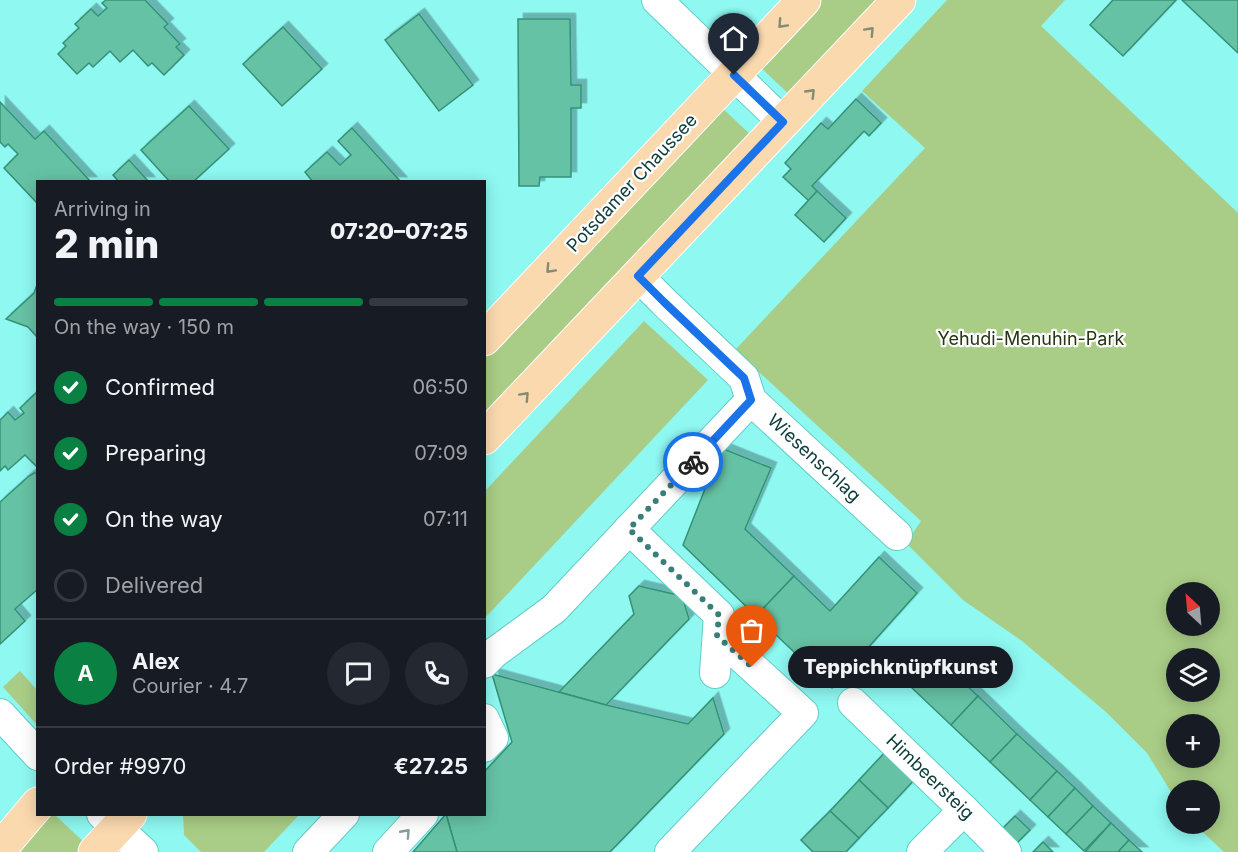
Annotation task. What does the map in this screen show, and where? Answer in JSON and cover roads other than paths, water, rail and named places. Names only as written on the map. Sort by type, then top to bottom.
[{"type":"main road","name":"Potsdamer Chaussee","points":[[486,337],[804,0]]},
{"type":"main road","points":[[486,436],[899,0]]},
{"type":"main road","points":[[0,849],[36,806]]},
{"type":"main road","points":[[95,852],[117,819]]},
{"type":"street","points":[[657,0],[783,122]]},
{"type":"street","name":"Wiesenschlag","points":[[638,276],[744,378],[751,400],[897,535]]},
{"type":"street","points":[[486,661],[554,609],[751,400]]},
{"type":"street","points":[[629,529],[719,615],[715,673]]},
{"type":"street","points":[[670,852],[802,713],[717,636]]},
{"type":"street","name":"Himbeersteig","points":[[853,703],[1006,852]]},
{"type":"street","points":[[0,714],[36,753]]},
{"type":"street","points":[[486,723],[493,738],[486,745]]},
{"type":"street","points":[[922,852],[964,810]]},
{"type":"street","points":[[308,852],[342,816]]},
{"type":"street","points":[[388,852],[421,816]]},
{"type":"street","points":[[117,819],[143,852]]},
{"type":"place","name":"Teppichknüpfkunst","points":[[752,667]]},
{"type":"park label","name":"Yehudi-Menuhin-Park","points":[[1031,339]]}]
